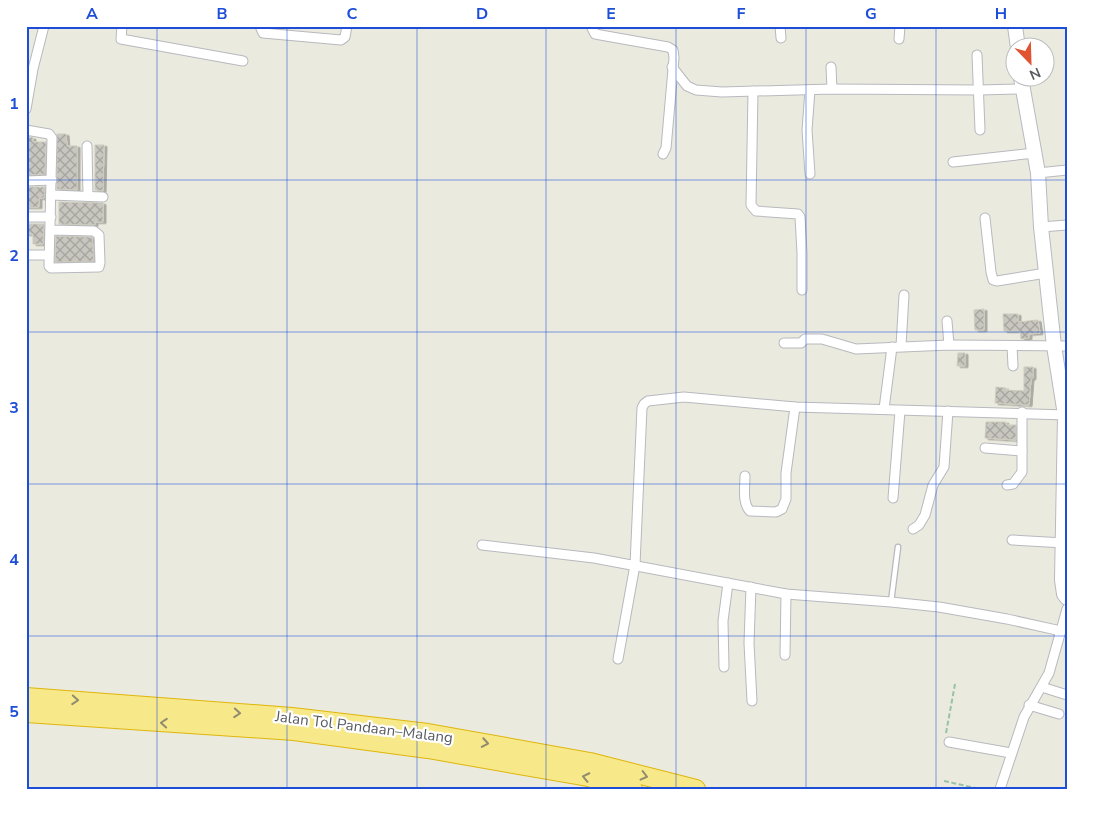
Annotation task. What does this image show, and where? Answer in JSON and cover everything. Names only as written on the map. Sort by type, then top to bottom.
[{"type":"highway","name":"Jalan Tol Pandaan–Malang","points":[[26,696],[292,717],[428,733],[590,762],[696,789]]},
{"type":"highway","name":"Jalan Tol Pandaan–Malang","points":[[26,713],[313,734],[428,748],[588,777],[633,789]]},
{"type":"street","points":[[26,108],[33,69],[44,26]]},
{"type":"street","points":[[122,26],[120,38],[123,40],[242,61]]},
{"type":"street","points":[[260,26],[263,33],[341,40],[345,38],[347,26]]},
{"type":"street","points":[[591,26],[595,34],[668,47],[673,50],[664,154]]},
{"type":"street","points":[[780,26],[781,38]]},
{"type":"street","points":[[899,39],[900,26]]},
{"type":"street","points":[[977,55],[980,130]]},
{"type":"street","points":[[672,67],[688,86],[696,90],[722,92],[832,89],[979,90],[1006,86]]},
{"type":"street","points":[[831,67],[832,89]]},
{"type":"street","points":[[1023,88],[1038,173],[1046,273],[1060,346],[1066,415],[1065,536],[1062,580],[1064,594],[1067,598]]},
{"type":"street","points":[[810,90],[807,130],[810,174]]},
{"type":"street","points":[[753,91],[750,205],[756,212],[793,213],[798,214],[800,217],[802,290]]},
{"type":"street","points":[[26,130],[49,134],[52,138],[48,266],[51,268],[96,268],[100,264],[100,235],[98,232],[50,230]]},
{"type":"street","points":[[87,146],[88,196]]},
{"type":"street","points":[[953,162],[1035,153]]},
{"type":"street","points":[[1038,173],[1067,170]]},
{"type":"street","points":[[26,181],[52,180]]},
{"type":"street","points":[[51,196],[103,197]]},
{"type":"street","points":[[26,217],[50,217]]},
{"type":"street","points":[[985,218],[990,272],[993,280],[997,281],[1046,273]]},
{"type":"street","points":[[1041,227],[1067,225]]},
{"type":"street","points":[[26,255],[48,254]]},
{"type":"street","points":[[884,409],[897,347],[904,295]]},
{"type":"street","points":[[947,321],[949,345]]},
{"type":"street","points":[[784,343],[801,343],[805,339],[822,338],[856,349],[949,345],[1060,346]]},
{"type":"street","points":[[1012,346],[1013,366]]},
{"type":"street","points":[[618,659],[635,565],[641,427],[644,404],[652,400],[684,397],[796,407],[900,411],[1022,412],[1066,415]]},
{"type":"street","points":[[745,476],[745,503],[748,510],[776,512],[782,510],[786,499],[786,472],[796,407]]},
{"type":"street","points":[[893,498],[900,411]]},
{"type":"street","points":[[913,529],[926,516],[933,485],[944,467],[948,411]]},
{"type":"street","points":[[1007,485],[1013,484],[1022,472],[1022,412]]},
{"type":"street","points":[[985,448],[1022,451]]},
{"type":"street","points":[[1012,540],[1065,536]]},
{"type":"street","points":[[482,545],[594,558],[786,594],[939,607],[1061,631]]},
{"type":"street","points":[[724,666],[723,622],[728,583]]},
{"type":"street","points":[[751,587],[749,643],[752,701]]},
{"type":"street","points":[[785,655],[786,594]]},
{"type":"street","points":[[1000,789],[1029,705],[1049,673],[1067,609]]},
{"type":"street","points":[[1042,687],[1067,694]]},
{"type":"street","points":[[1029,705],[1059,714]]},
{"type":"street","points":[[949,742],[1011,753]]},
{"type":"lane","points":[[891,602],[898,547]]},
{"type":"path","points":[[949,742],[946,737],[955,684]]},
{"type":"path","points":[[944,781],[980,789]]},
{"type":"building","points":[[57,134],[66,134],[67,146],[77,146],[77,190],[57,189]]},
{"type":"building","points":[[26,136],[33,138],[33,142],[46,142],[45,174],[26,175]]},
{"type":"building","points":[[95,145],[104,145],[103,191],[95,190]]},
{"type":"building","points":[[26,187],[45,187],[44,198],[39,198],[39,207],[26,207]]},
{"type":"building","points":[[59,202],[103,203],[103,222],[95,222],[95,225],[59,224]]},
{"type":"building","points":[[26,224],[44,224],[43,244],[33,244],[33,234],[26,234]]},
{"type":"building","points":[[56,236],[92,237],[94,261],[55,262]]},
{"type":"building","points":[[984,309],[984,330],[975,330],[974,310]]},
{"type":"building","points":[[1003,314],[1018,314],[1018,322],[1038,320],[1040,333],[1029,334],[1029,338],[1021,339],[1020,331],[1004,331]]},
{"type":"building","points":[[958,353],[965,353],[965,366],[957,366]]},
{"type":"building","points":[[1024,367],[1033,367],[1029,405],[995,403],[996,387],[1006,388],[1005,390],[1024,391]]},
{"type":"building","points":[[986,422],[1006,422],[1006,425],[1016,425],[1016,440],[985,438]]}]
